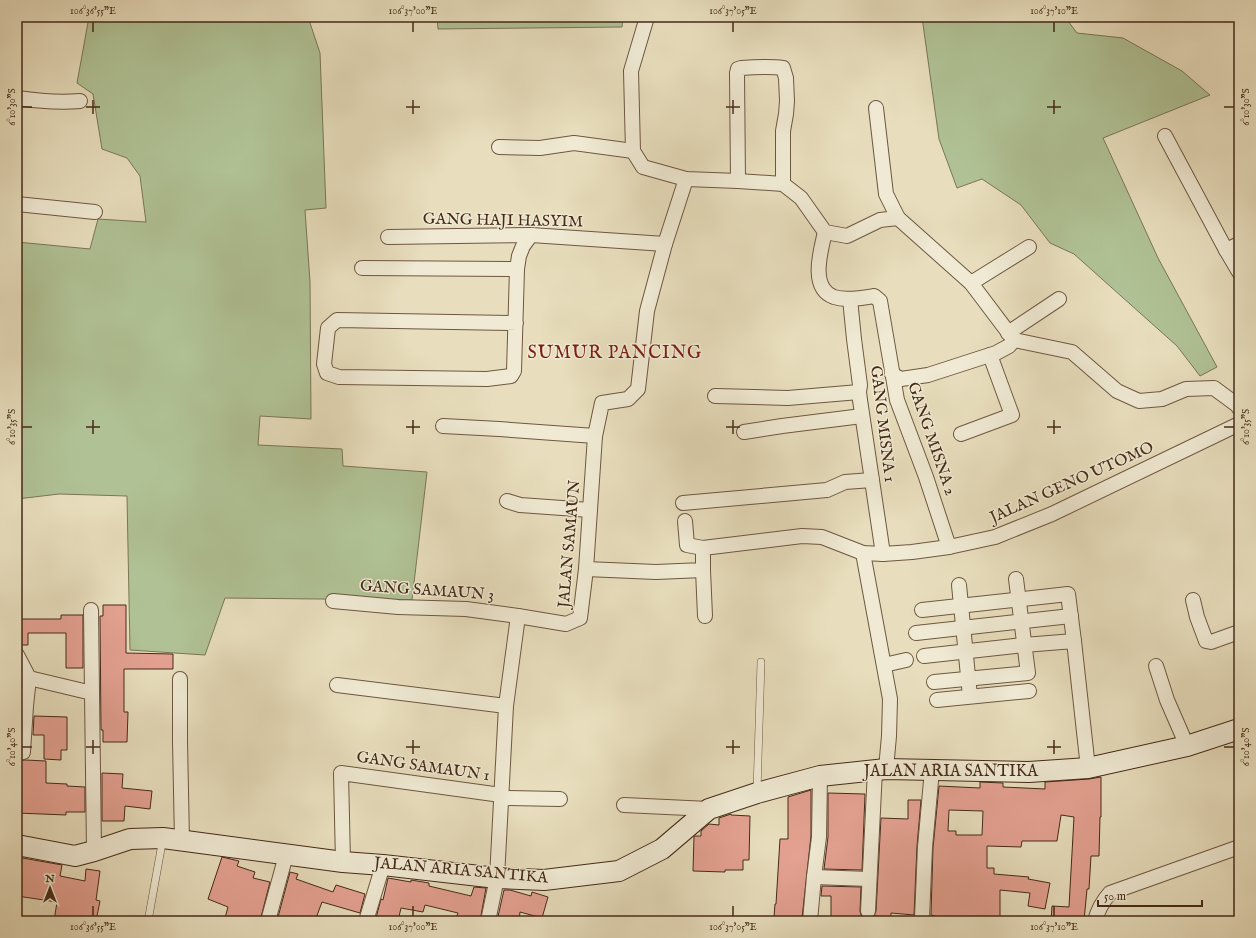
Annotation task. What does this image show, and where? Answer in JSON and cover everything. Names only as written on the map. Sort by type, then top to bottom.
[{"type":"street","points":[[647,17],[630,71],[633,151],[643,168],[686,179],[783,184],[801,198],[825,232],[847,236],[880,220],[898,218]]},
{"type":"street","points":[[738,181],[737,72],[738,69],[761,66],[783,68],[786,78],[787,101],[783,131],[783,184]]},
{"type":"street","points":[[17,98],[52,102],[80,101]]},
{"type":"street","points":[[876,108],[886,194],[898,218],[971,283],[1011,337],[1072,352],[1117,391],[1139,401],[1162,399],[1186,389],[1214,388],[1239,408]]},
{"type":"street","points":[[1165,136],[1239,272]]},
{"type":"street","points":[[499,147],[540,148],[574,143],[633,151]]},
{"type":"street","name":"JALAN SAMAUN","points":[[518,616],[566,624],[580,618],[586,569],[595,436],[602,403],[628,399],[638,389],[647,311],[665,244],[686,179]]},
{"type":"street","points":[[17,204],[94,212]]},
{"type":"street","name":"GANG MISNA 2","points":[[825,232],[820,253],[819,279],[825,291],[834,297],[850,299],[874,296],[880,301],[897,400],[950,547]]},
{"type":"street","points":[[516,323],[337,320],[328,328],[324,364],[327,374],[339,377],[487,380],[511,376],[514,371],[516,323],[517,269],[519,256],[523,246],[531,235]]},
{"type":"street","name":"GANG HAJI HASYIM","points":[[388,237],[531,235],[665,244]]},
{"type":"street","points":[[1226,250],[1239,244]]},
{"type":"street","points":[[971,283],[1029,247]]},
{"type":"street","points":[[362,268],[517,269]]},
{"type":"street","name":"GANG MISNA 1","points":[[850,299],[860,384],[859,392],[862,416],[883,554]]},
{"type":"street","points":[[892,374],[901,378],[928,375],[1003,350],[1011,337],[1059,299]]},
{"type":"street","points":[[961,434],[1012,415],[990,355]]},
{"type":"street","points":[[715,396],[788,398],[859,392]]},
{"type":"street","points":[[744,432],[862,416]]},
{"type":"street","name":"JALAN GENO UTOMO","points":[[703,548],[802,536],[822,537],[863,553],[883,554],[950,547],[995,537],[1052,514],[1239,424]]},
{"type":"street","points":[[443,426],[595,436]]},
{"type":"street","points":[[683,503],[826,490],[845,482],[872,480]]},
{"type":"street","points":[[507,501],[520,505],[590,510]]},
{"type":"street","points":[[685,521],[687,545],[703,548],[705,616]]},
{"type":"street","points":[[863,553],[890,699],[889,736],[880,770],[869,879],[868,911]]},
{"type":"street","points":[[586,569],[656,572],[703,570]]},
{"type":"street","points":[[934,682],[1028,673],[1016,579]]},
{"type":"street","points":[[959,585],[970,696]]},
{"type":"street","points":[[922,610],[1068,594],[1088,768]]},
{"type":"street","points":[[1193,600],[1197,617],[1206,641],[1211,642],[1239,632]]},
{"type":"street","name":"GANG SAMAUN 3","points":[[333,601],[398,607],[466,609],[518,616]]},
{"type":"street","points":[[91,610],[94,851]]},
{"type":"street","points":[[488,921],[496,878],[506,706],[518,616]]},
{"type":"street","points":[[916,633],[1071,616]]},
{"type":"street","points":[[924,656],[1074,641]]},
{"type":"street","points":[[17,655],[23,677],[26,706],[24,752],[17,753]]},
{"type":"street","points":[[884,665],[906,660]]},
{"type":"street","points":[[1156,666],[1167,700],[1187,746]]},
{"type":"street","points":[[23,677],[92,693]]},
{"type":"street","points":[[180,679],[182,841]]},
{"type":"street","points":[[337,685],[506,706]]},
{"type":"street","points":[[937,700],[1029,691]]},
{"type":"street","name":"JALAN ARIA SANTIKA","points":[[17,845],[75,856],[130,839],[163,838],[343,862],[384,865],[496,878],[544,880],[619,871],[662,849],[709,808],[820,776],[880,770],[1029,772],[1088,768],[1187,746],[1239,729]]},
{"type":"street","points":[[922,918],[932,770]]},
{"type":"street","name":"GANG SAMAUN 1","points":[[343,862],[341,773],[501,797],[560,799]]},
{"type":"street","points":[[810,921],[819,837],[820,776]]},
{"type":"street","points":[[624,805],[709,808]]},
{"type":"street","points":[[1095,921],[1098,910],[1104,899],[1110,893],[1239,847]]},
{"type":"street","points":[[268,921],[286,855]]},
{"type":"street","points":[[366,921],[384,865]]},
{"type":"street","points":[[814,876],[869,879]]},
{"type":"lane","points":[[757,793],[761,662]]},
{"type":"lane","points":[[148,921],[163,838]]},
{"type":"green space","points":[[89,17],[308,17],[320,53],[326,208],[305,210],[310,282],[311,419],[260,416],[258,445],[342,449],[343,466],[427,472],[412,600],[225,598],[205,655],[130,650],[127,496],[59,494],[17,499],[17,242],[90,249],[98,219],[146,222],[140,176],[127,158],[102,149],[93,94],[77,83]]},
{"type":"green space","points":[[437,17],[623,17],[622,27],[438,29]]},
{"type":"green space","points":[[922,17],[1065,17],[1077,33],[1123,38],[1182,71],[1210,95],[1103,138],[1158,258],[1217,367],[1200,376],[1177,346],[1074,254],[1050,243],[1021,205],[982,179],[957,188],[939,139]]},
{"type":"building","points":[[103,605],[126,605],[126,653],[173,654],[173,669],[124,669],[124,712],[128,712],[127,742],[103,742],[103,730],[101,730],[100,616],[103,616]]},
{"type":"building","points":[[61,615],[83,615],[83,668],[66,668],[66,633],[28,633],[28,645],[17,645],[17,619],[61,619]]},
{"type":"building","points":[[34,716],[67,717],[67,750],[61,750],[61,760],[44,759],[44,735],[33,735]]},
{"type":"building","points":[[17,761],[46,761],[46,783],[85,787],[85,812],[66,812],[66,815],[17,813]]},
{"type":"building","points":[[102,773],[123,774],[122,788],[152,791],[150,809],[125,806],[124,821],[102,821]]},
{"type":"building","points":[[1101,777],[1101,817],[1099,856],[1091,856],[1089,889],[1087,889],[1084,921],[1051,921],[1052,906],[1069,907],[1074,817],[1061,815],[1057,841],[1022,841],[1021,847],[987,846],[987,868],[994,868],[994,874],[1029,877],[1028,879],[1050,883],[1045,909],[1028,906],[1030,893],[1000,890],[1000,921],[934,921],[935,916],[931,915],[933,848],[939,786],[980,788],[980,782],[1003,783],[1003,787],[1045,789],[1045,782]],"holes":[[[949,810],[983,811],[982,835],[956,835],[956,831],[948,831]]]},
{"type":"building","points":[[811,790],[811,836],[802,918],[774,917],[780,839],[788,839],[788,797]]},
{"type":"building","points":[[828,793],[865,794],[862,870],[824,869],[828,837]]},
{"type":"building","points":[[908,800],[921,800],[914,915],[891,913],[891,918],[874,916],[876,911],[881,818],[908,819]]},
{"type":"building","points":[[731,814],[750,816],[749,860],[743,860],[743,870],[725,870],[725,872],[693,871],[694,836],[701,836],[701,831],[709,824],[719,825],[719,818]]},
{"type":"building","points":[[17,857],[62,865],[60,876],[85,881],[86,869],[100,871],[96,900],[100,901],[96,921],[79,918],[79,921],[54,921],[57,902],[17,896]]},
{"type":"building","points":[[222,857],[239,861],[237,866],[255,872],[253,878],[270,882],[260,921],[234,921],[225,918],[228,907],[208,899]]},
{"type":"building","points":[[290,872],[298,874],[296,879],[333,892],[336,885],[365,894],[360,913],[322,902],[315,921],[277,921]]},
{"type":"building","points":[[388,878],[429,883],[429,886],[471,896],[474,887],[486,888],[480,921],[455,921],[458,913],[425,905],[423,912],[401,908],[398,921],[378,921],[379,919],[376,918],[381,899],[383,900]]},
{"type":"building","points":[[822,886],[861,887],[860,911],[864,921],[831,921],[831,896],[821,896]]},
{"type":"building","points":[[504,890],[510,890],[531,896],[532,892],[548,897],[542,918],[520,912],[519,921],[497,921]]},
{"type":"district","name":"SUMUR PANCING","points":[[615,353]]}]
